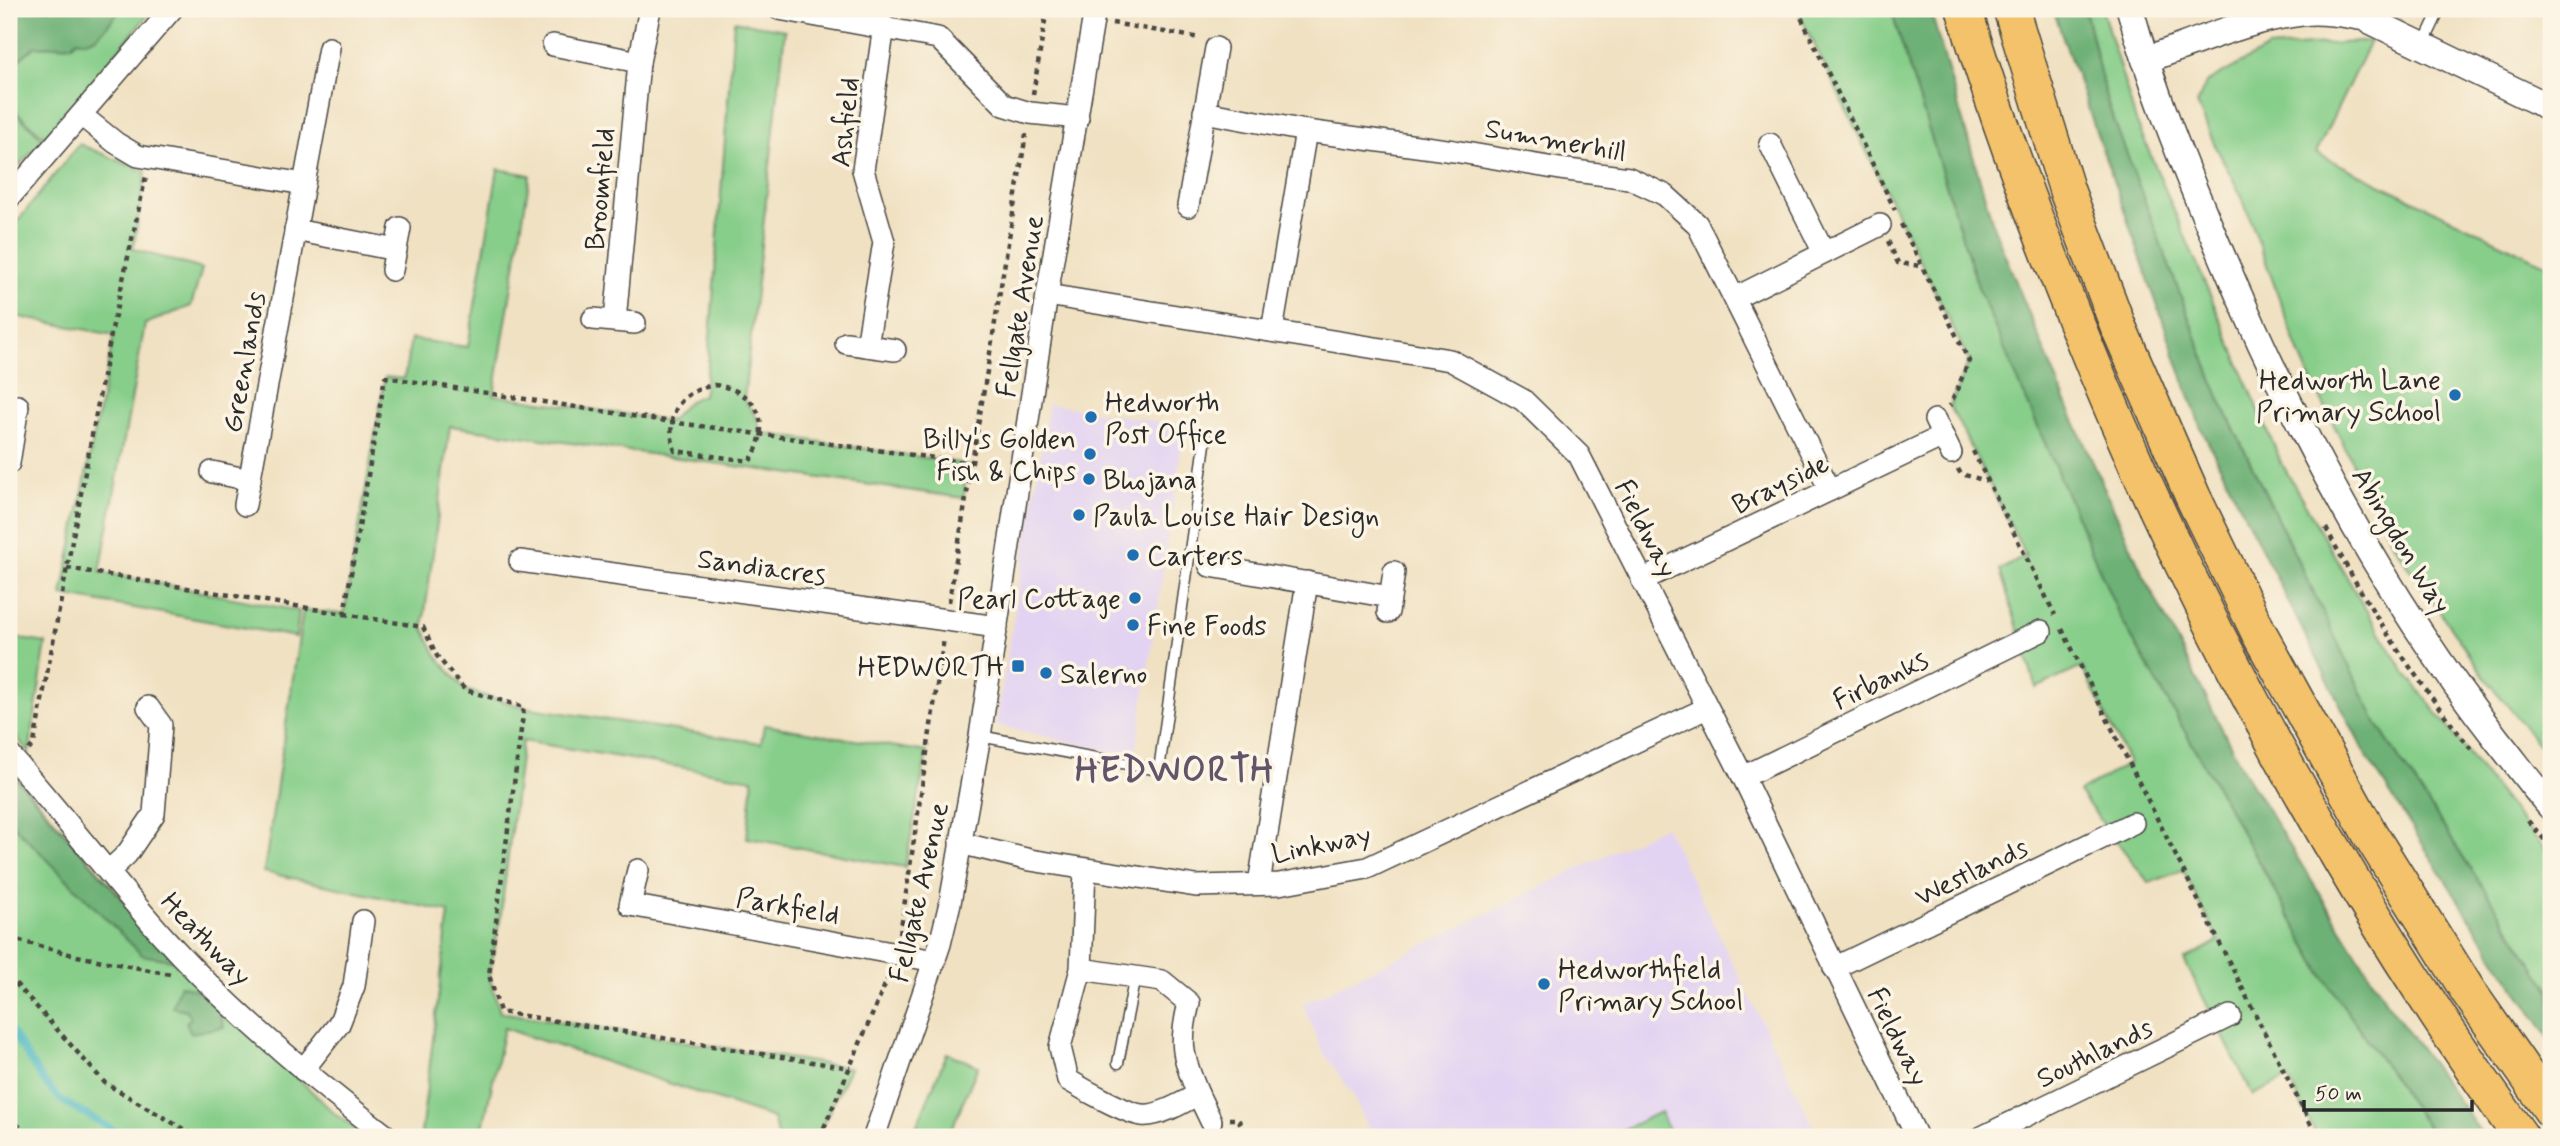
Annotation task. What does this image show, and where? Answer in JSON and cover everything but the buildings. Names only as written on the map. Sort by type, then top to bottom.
[{"type":"highway","points":[[1964,9],[2050,259],[2115,419],[2207,614],[2323,830],[2396,954],[2521,1137]]},
{"type":"highway","points":[[2011,9],[2067,191],[2118,326],[2193,497],[2259,633],[2370,834],[2468,990],[2551,1110]]},
{"type":"street","points":[[9,198],[172,9]]},
{"type":"street","name":"Broomfield","points":[[593,319],[625,322],[639,62],[650,9]]},
{"type":"street","points":[[779,9],[938,37],[1004,105],[1030,113],[1078,118]]},
{"type":"street","name":"Abingdon Way","points":[[2130,9],[2145,60],[2183,162],[2238,295],[2280,386],[2344,507],[2412,620],[2467,701],[2551,807]]},
{"type":"street","points":[[2145,60],[2260,21],[2306,12],[2363,17],[2551,107]]},
{"type":"street","name":"Fellgate Avenue","points":[[874,1137],[935,961],[950,903],[980,736],[1047,295],[1094,14]]},
{"type":"street","name":"Ashfield","points":[[867,346],[884,242],[863,170],[884,26]]},
{"type":"street","points":[[553,45],[639,62]]},
{"type":"street","points":[[1188,206],[1216,48]]},
{"type":"street","name":"Greenlands","points":[[245,505],[304,184],[333,63]]},
{"type":"street","name":"Summerhill","points":[[1204,112],[1306,131],[1454,150],[1629,178],[1665,195],[1697,224],[1830,489]]},
{"type":"street","points":[[81,115],[116,143],[138,156],[304,184]]},
{"type":"street","points":[[1272,331],[1306,131]]},
{"type":"street","points":[[1770,144],[1824,253]]},
{"type":"street","points":[[1735,299],[1880,225]]},
{"type":"street","points":[[295,230],[394,260],[400,228]]},
{"type":"street","name":"Fieldway","points":[[1047,295],[1450,360],[1523,400],[1579,455],[1743,777],[1917,1137]]},
{"type":"street","points":[[846,343],[895,350]]},
{"type":"street","points":[[9,463],[18,406]]},
{"type":"street","name":"Brayside","points":[[1642,580],[1946,431]]},
{"type":"street","points":[[212,472],[250,480]]},
{"type":"street","name":"Sandiacres","points":[[520,561],[997,626]]},
{"type":"street","points":[[1210,566],[1307,582],[1389,605],[1394,572]]},
{"type":"street","points":[[1259,884],[1307,582]]},
{"type":"street","name":"Firbanks","points":[[1743,777],[2040,629]]},
{"type":"street","points":[[109,871],[127,854],[154,814],[161,725],[148,707]]},
{"type":"street","name":"Linkway","points":[[960,843],[1030,860],[1196,886],[1279,884],[1367,868],[1707,708]]},
{"type":"street","name":"Heathway","points":[[14,760],[162,934],[205,980],[303,1070],[388,1137]]},
{"type":"street","name":"Westlands","points":[[1834,968],[2133,823]]},
{"type":"street","points":[[1085,869],[1081,969],[1060,1047],[1068,1080],[1143,1116],[1173,1108],[1198,1094]]},
{"type":"street","name":"Parkfield","points":[[638,870],[621,903],[935,961]]},
{"type":"street","points":[[303,1070],[339,1024],[354,986],[363,921]]},
{"type":"street","points":[[1081,969],[1162,981],[1189,1003],[1181,1032],[1184,1060],[1211,1121]]},
{"type":"street","name":"Southlands","points":[[1982,1137],[2230,1016]]},
{"type":"lane","points":[[2423,45],[2440,9]]},
{"type":"lane","points":[[980,736],[1159,770],[1206,437]]},
{"type":"lane","points":[[1118,1063],[1135,975]]},
{"type":"path","points":[[820,1137],[898,954],[971,463],[1047,9]]},
{"type":"path","points":[[1797,9],[1969,361],[1950,405],[1946,431],[1961,474],[1988,482]]},
{"type":"path","points":[[2546,9],[2551,12]]},
{"type":"path","points":[[1094,14],[1200,38],[1216,48]]},
{"type":"path","points":[[14,760],[34,743],[112,329],[149,158]]},
{"type":"path","points":[[1880,225],[1898,263],[1922,266]]},
{"type":"path","points":[[344,614],[385,377],[671,422],[971,463]]},
{"type":"path","points":[[714,385],[730,387],[754,404],[762,433],[759,449],[750,461],[675,451],[670,437],[676,408],[686,396],[699,388],[714,385]]},
{"type":"path","points":[[1972,449],[2317,1137]]},
{"type":"path","points":[[67,568],[423,627],[437,656],[465,690],[524,707],[489,975],[500,1012],[850,1068]]},
{"type":"path","points":[[9,938],[77,957],[205,980]]},
{"type":"path","points":[[9,976],[105,1083],[197,1137]]},
{"type":"path","points":[[9,1118],[31,1137]]},
{"type":"shaded area","points":[[1049,404],[1185,426],[1135,757],[996,725]]},
{"type":"shaded area","name":"Hedworthfield Primary School","points":[[1665,826],[1819,1137],[1373,1137],[1351,1092],[1321,1049],[1303,1004]]},
{"type":"green space","points":[[9,9],[121,9],[102,32],[91,40],[77,40],[72,45],[34,47],[9,68]]},
{"type":"green space","points":[[121,9],[153,9],[45,137],[11,108],[44,140],[9,175],[9,68],[34,47],[72,45],[77,40],[91,40],[102,32]]},
{"type":"green space","points":[[1797,9],[1891,9],[1979,290],[2119,615],[2325,979],[2434,1137],[2317,1137],[2288,1078],[2253,1095],[2184,960],[2219,941],[2183,870],[2149,883],[2079,792],[2129,763],[2082,667],[2036,688],[2000,570],[2026,556],[1950,406],[1969,361]]},
{"type":"green space","points":[[1891,9],[1930,9],[1995,231],[2064,398],[2143,574],[2244,772],[2386,1001],[2484,1137],[2434,1137],[2325,979],[2119,615],[1979,290]]},
{"type":"green space","points":[[2053,9],[2085,9],[2107,102],[2220,400],[2378,726],[2551,992],[2551,1041],[2364,752],[2200,426]]},
{"type":"green space","points":[[2085,9],[2102,9],[2136,121],[2281,462],[2404,671],[2524,825],[2551,855],[2551,992],[2378,726],[2220,400],[2107,102]]},
{"type":"green space","points":[[734,21],[785,30],[744,399],[755,415],[762,433],[966,464],[964,498],[450,426],[423,627],[437,656],[465,690],[524,707],[761,743],[764,725],[927,752],[905,867],[747,838],[753,779],[522,741],[500,921],[489,975],[500,1012],[850,1068],[817,1137],[778,1137],[773,1118],[504,1028],[481,1137],[425,1137],[421,1134],[449,912],[264,872],[303,610],[344,614],[385,377],[404,379],[411,339],[468,347],[498,169],[530,175],[494,395],[671,421],[687,402],[703,395],[708,364]]},
{"type":"green space","name":"Hedworth Lane Primary School","points":[[2370,41],[2316,153],[2551,267],[2551,760],[2484,676],[2393,544],[2303,363],[2242,197],[2197,104],[2206,83],[2268,48]]},
{"type":"green space","points":[[79,144],[146,172],[133,249],[202,269],[191,306],[145,324],[100,572],[299,611],[296,637],[62,595],[114,335],[9,315],[9,232]]},
{"type":"green space","points":[[9,637],[46,643],[29,753],[9,727]]},
{"type":"green space","points":[[9,768],[177,961],[336,1115],[368,1137],[9,1137]]},
{"type":"green space","points":[[9,770],[177,961],[142,955],[9,821]]},
{"type":"green space","points":[[180,985],[214,996],[224,1027],[191,1033],[186,1022],[191,1018],[186,1010],[172,1007]]},
{"type":"green space","points":[[947,1053],[978,1066],[950,1133],[960,1137],[912,1137]]},
{"type":"green space","points":[[1660,1112],[1672,1137],[1608,1137]]},
{"type":"waterway","points":[[9,1028],[44,1082],[62,1101],[126,1137]]},
{"type":"place","name":"Hedworth Lane Primary School","points":[[2455,395]]},
{"type":"place","name":"Hedworth Post Office","points":[[1091,417]]},
{"type":"place","name":"Billy's Golden Fish & Chips","points":[[1090,454]]},
{"type":"place","name":"Bhojana","points":[[1089,479]]},
{"type":"place","name":"Paula Louise Hair Design","points":[[1079,515]]},
{"type":"place","name":"Carters","points":[[1133,555]]},
{"type":"place","name":"Pearl Cottage","points":[[1135,598]]},
{"type":"place","name":"Fine Foods","points":[[1133,625]]},
{"type":"place","name":"HEDWORTH","points":[[1018,666]]},
{"type":"place","name":"Salerno","points":[[1046,673]]},
{"type":"place","name":"Hedworthfield Primary School","points":[[1544,984]]},
{"type":"district","name":"HEDWORTH","points":[[1175,769]]}]
